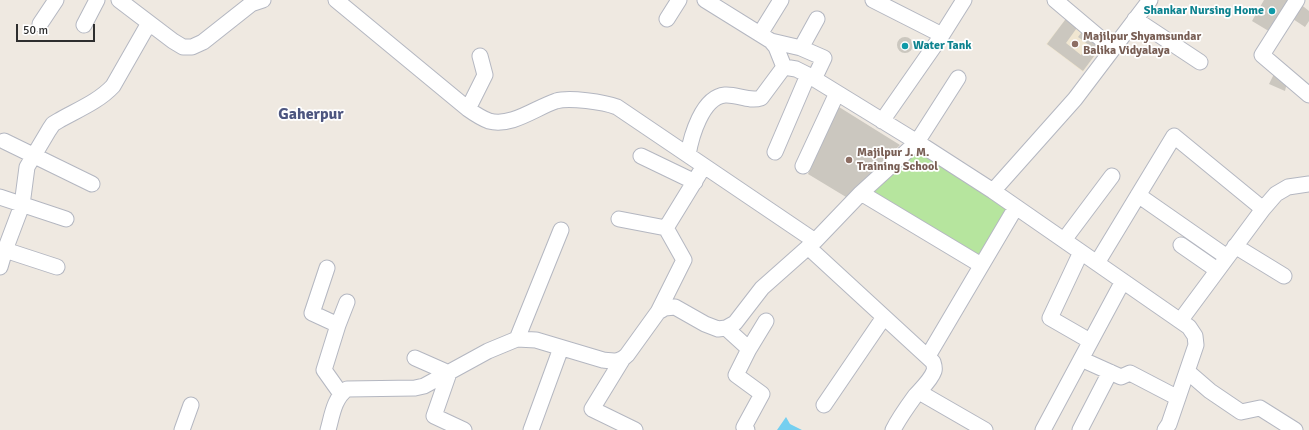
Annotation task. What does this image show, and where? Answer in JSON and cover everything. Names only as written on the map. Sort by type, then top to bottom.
[{"type":"street","points":[[40,24],[56,0]]},
{"type":"street","points":[[84,24],[97,0]]},
{"type":"street","points":[[120,0],[183,47],[192,47],[202,42],[251,4],[263,0]]},
{"type":"street","points":[[336,0],[468,109],[481,118],[502,122],[516,118],[557,101],[568,100],[609,104],[617,107],[704,166],[812,244],[884,317],[928,356],[935,366],[934,371],[897,421],[893,430]]},
{"type":"street","points":[[667,19],[679,0]]},
{"type":"street","points":[[705,0],[765,37],[801,48],[824,58],[811,77],[775,152]]},
{"type":"street","points":[[765,37],[781,0]]},
{"type":"street","points":[[873,0],[942,35]]},
{"type":"street","points":[[882,121],[942,35],[964,0]]},
{"type":"street","points":[[1055,0],[1113,49]]},
{"type":"street","points":[[993,191],[1075,99],[1150,0]]},
{"type":"street","points":[[1297,0],[1262,55],[1309,95]]},
{"type":"street","points":[[801,48],[816,19]]},
{"type":"street","points":[[1135,19],[1200,62]]},
{"type":"street","points":[[0,267],[22,205],[27,167],[53,124],[100,98],[113,86],[149,23]]},
{"type":"street","points":[[765,37],[778,53],[784,67]]},
{"type":"street","points":[[468,109],[485,76],[480,56]]},
{"type":"street","points":[[688,155],[690,143],[707,104],[717,97],[725,95],[749,99],[761,98],[784,67]]},
{"type":"street","points":[[784,67],[796,70],[811,77],[917,142],[993,191],[1189,327],[1195,336],[1196,345],[1188,372],[1165,430]]},
{"type":"street","points":[[658,312],[665,308],[675,307],[705,324],[718,329],[726,328],[735,323],[762,288],[812,244],[861,193],[917,142],[958,78]]},
{"type":"street","points":[[803,166],[836,93]]},
{"type":"street","points":[[1097,263],[1174,136],[1263,209]]},
{"type":"street","points":[[4,142],[92,184]]},
{"type":"street","points":[[641,156],[694,182]]},
{"type":"street","points":[[666,228],[704,166]]},
{"type":"street","points":[[1064,240],[1112,176]]},
{"type":"street","points":[[1180,321],[1263,209],[1276,194],[1288,187],[1309,184]]},
{"type":"street","points":[[861,193],[981,265]]},
{"type":"street","points":[[1138,196],[1231,252],[1284,276]]},
{"type":"street","points":[[0,197],[66,219]]},
{"type":"street","points":[[928,356],[1016,207]]},
{"type":"street","points":[[619,219],[666,228],[684,260],[658,312],[622,360],[592,409],[635,430]]},
{"type":"street","points":[[516,339],[561,230]]},
{"type":"street","points":[[1181,244],[1217,270]]},
{"type":"street","points":[[5,250],[57,267]]},
{"type":"street","points":[[1081,252],[1050,318],[1090,342]]},
{"type":"street","points":[[327,268],[312,313],[338,325]]},
{"type":"street","points":[[1043,430],[1123,281]]},
{"type":"street","points":[[341,394],[324,370],[347,302]]},
{"type":"street","points":[[824,405],[884,317]]},
{"type":"street","points":[[747,430],[744,427],[762,394],[736,375],[749,349],[766,321]]},
{"type":"street","points":[[726,328],[749,349]]},
{"type":"street","points":[[328,430],[337,400],[347,389],[415,388],[424,386],[488,351],[516,339],[532,340],[604,360],[622,360]]},
{"type":"street","points":[[531,430],[560,348]]},
{"type":"street","points":[[415,358],[449,373]]},
{"type":"street","points":[[1081,359],[1121,378],[1130,373],[1178,398]]},
{"type":"street","points":[[1080,430],[1110,372]]},
{"type":"street","points":[[1188,372],[1210,391],[1241,412],[1260,408],[1296,430]]},
{"type":"street","points":[[449,373],[434,416],[464,430]]},
{"type":"street","points":[[919,392],[985,430]]},
{"type":"street","points":[[182,430],[191,405]]},
{"type":"shaded area","name":"Majilpur Shyamsundar Balika Vidyalaya","points":[[1068,16],[1104,44],[1083,72],[1046,44]]},
{"type":"green space","points":[[917,142],[1016,207],[981,265],[862,193]]},
{"type":"water","points":[[786,417],[790,424],[802,430],[777,430]]},
{"type":"building","name":"Shankar Nursing Home","points":[[1264,0],[1292,0],[1272,33],[1252,21]]},
{"type":"building","points":[[1299,3],[1309,11],[1309,21],[1305,27],[1290,17]]},
{"type":"building","name":"Majilpur Shyamsundar Balika Vidyalaya","points":[[1068,16],[1079,25],[1066,43],[1081,55],[1089,45],[1078,37],[1084,29],[1103,44],[1083,71],[1047,44]]},
{"type":"building","name":"Water Tank","points":[[902,37],[908,37],[913,42],[911,51],[908,53],[902,53],[897,48],[897,42]]},
{"type":"building","points":[[1275,72],[1288,78],[1285,91],[1269,84]]},
{"type":"building","name":"Majilpur J. M. Training School","points":[[839,107],[900,145],[846,197],[808,174]]},
{"type":"place","name":"Shankar Nursing Home","points":[[1272,11]]},
{"type":"place","name":"Majilpur Shyamsundar Balika Vidyalaya","points":[[1075,44]]},
{"type":"place","name":"Water Tank","points":[[905,46]]},
{"type":"place","name":"Majilpur J. M. Training School","points":[[849,160]]},
{"type":"district","name":"Gaherpur","points":[[311,115]]}]
